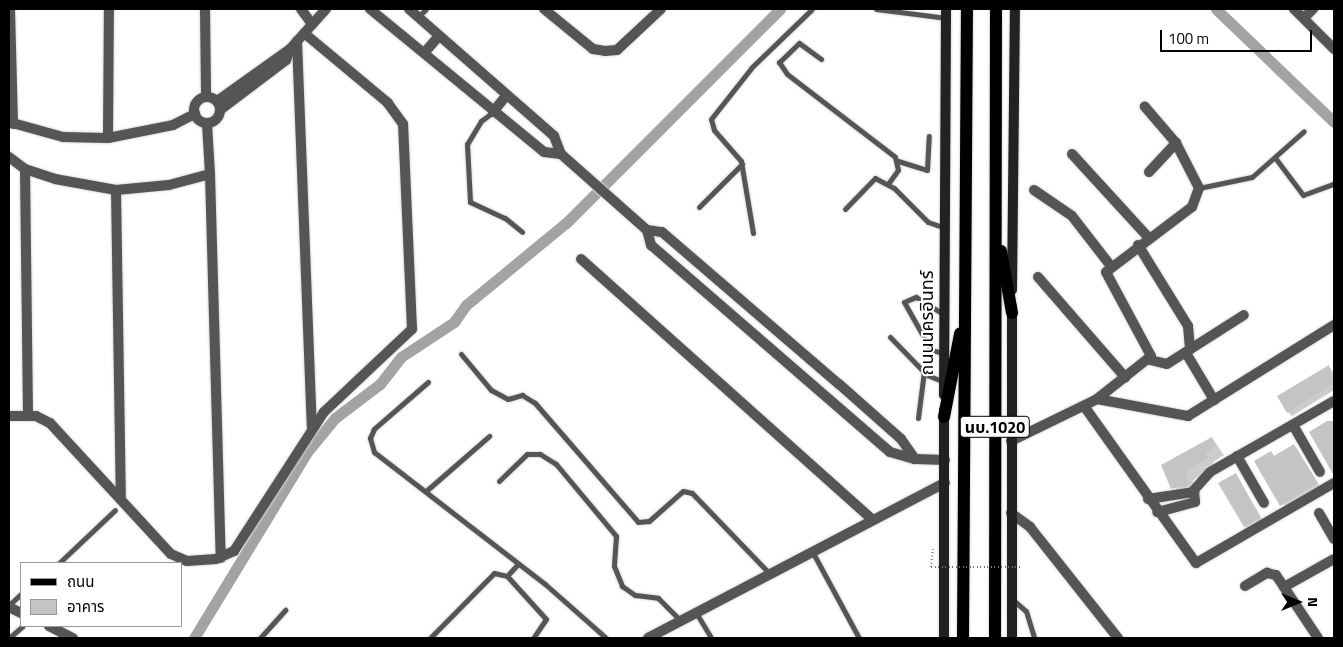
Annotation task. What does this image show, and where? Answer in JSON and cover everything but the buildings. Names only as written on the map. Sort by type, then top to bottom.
[{"type":"main road","name":"นบ.1020","points":[[963,638],[967,9]]},
{"type":"main road","name":"นบ.1020","points":[[995,638],[994,216],[996,9]]},
{"type":"main road","name":"นบ.1020","points":[[1012,638],[1011,441],[1015,9]]},
{"type":"main road","name":"ถนนนครอินทร์","points":[[944,638],[946,14]]},
{"type":"main road","points":[[994,216],[1012,312]]},
{"type":"main road","points":[[944,418],[966,300]]},
{"type":"street","points":[[10,9],[11,123],[63,137],[108,138],[173,125],[195,114]]},
{"type":"street","points":[[108,138],[109,9]]},
{"type":"street","points":[[205,9],[206,97]]},
{"type":"street","points":[[301,9],[312,24]]},
{"type":"street","points":[[207,123],[216,120],[219,106],[297,41],[326,9]]},
{"type":"street","points":[[370,9],[425,52],[493,112],[544,152],[561,154]]},
{"type":"street","points":[[409,9],[506,96],[554,136],[561,154],[647,230],[651,245],[828,396],[890,452],[915,459],[945,460]]},
{"type":"street","points":[[544,9],[593,49],[605,51],[617,50],[649,14],[661,9]]},
{"type":"street","points":[[1294,9],[1334,49]]},
{"type":"street","points":[[1304,18],[1313,9]]},
{"type":"street","points":[[425,52],[439,36]]},
{"type":"street","points":[[9,416],[28,415],[50,423],[180,559],[221,558],[234,551],[312,427],[412,329],[414,317],[403,124],[388,103],[297,41]]},
{"type":"street","points":[[297,41],[312,427]]},
{"type":"street","points":[[493,112],[506,96]]},
{"type":"street","points":[[195,114],[195,104],[206,97]]},
{"type":"street","points":[[206,97],[219,106]]},
{"type":"street","points":[[1144,107],[1176,143],[1199,188],[1192,207],[1110,265],[1107,280],[1151,349],[1150,360]]},
{"type":"street","points":[[195,114],[207,123],[210,174],[221,558]]},
{"type":"street","points":[[1148,172],[1176,143]]},
{"type":"street","points":[[1072,154],[1149,238]]},
{"type":"street","points":[[9,157],[25,169],[116,190],[168,185],[210,174]]},
{"type":"street","points":[[25,169],[28,415]]},
{"type":"street","points":[[116,190],[121,497]]},
{"type":"street","points":[[1034,190],[1072,216],[1110,265]]},
{"type":"street","points":[[647,230],[662,232],[879,419],[915,459]]},
{"type":"street","points":[[1138,246],[1188,326],[1188,351],[1214,400]]},
{"type":"street","points":[[581,259],[872,519]]},
{"type":"street","points":[[1038,276],[1125,377]]},
{"type":"street","points":[[715,300],[726,287]]},
{"type":"street","points":[[1150,360],[1165,365],[1244,315]]},
{"type":"street","points":[[1096,399],[1182,417],[1214,400],[1334,325]]},
{"type":"street","points":[[1011,441],[1084,406],[1150,360]]},
{"type":"street","points":[[828,396],[839,384]]},
{"type":"street","points":[[1157,512],[1195,502],[1193,491],[1201,478],[1334,401]]},
{"type":"street","points":[[1084,406],[1192,562],[1200,563],[1334,483]]},
{"type":"street","points":[[867,431],[879,419]]},
{"type":"street","points":[[1293,424],[1320,472]]},
{"type":"street","points":[[1237,456],[1264,503]]},
{"type":"street","points":[[648,638],[694,611],[813,553],[872,519],[945,483]]},
{"type":"street","points":[[1148,499],[1193,491]]},
{"type":"street","points":[[1319,512],[1334,538]]},
{"type":"street","points":[[1011,513],[1030,526],[1118,638]]},
{"type":"street","points":[[1284,587],[1334,559]]},
{"type":"street","points":[[1245,586],[1272,573],[1284,587],[1318,638]]},
{"type":"street","points":[[9,606],[20,612]]},
{"type":"street","points":[[51,627],[74,638]]},
{"type":"lane","points":[[418,17],[426,9]]},
{"type":"lane","points":[[753,233],[742,164],[714,130],[713,114],[752,67],[812,9]]},
{"type":"lane","points":[[876,9],[946,14]]},
{"type":"lane","points":[[821,59],[799,44],[779,62],[787,74],[898,161],[927,170],[929,136]]},
{"type":"lane","points":[[493,112],[481,121],[467,144],[470,202],[505,218],[522,232]]},
{"type":"lane","points":[[1199,188],[1252,177],[1276,159],[1304,132]]},
{"type":"lane","points":[[1276,159],[1303,195],[1334,184]]},
{"type":"lane","points":[[888,184],[898,170],[898,161]]},
{"type":"lane","points":[[699,207],[742,164]]},
{"type":"lane","points":[[845,209],[870,179],[888,184],[928,222],[945,228]]},
{"type":"lane","points":[[944,353],[931,350],[904,302],[916,297],[945,315]]},
{"type":"lane","points":[[890,337],[924,371],[944,382]]},
{"type":"lane","points":[[461,354],[491,390],[508,399],[522,396],[535,403],[638,522],[649,521],[683,491],[692,493],[770,574]]},
{"type":"lane","points":[[918,418],[924,371]]},
{"type":"lane","points":[[428,382],[370,438],[374,452],[518,564],[606,638]]},
{"type":"lane","points":[[426,491],[490,436]]},
{"type":"lane","points":[[499,481],[527,454],[540,454],[556,464],[616,536],[614,566],[622,586],[635,595],[658,598],[679,619]]},
{"type":"lane","points":[[60,562],[114,510]]},
{"type":"lane","points":[[813,553],[859,638]]},
{"type":"lane","points":[[507,576],[518,564]]},
{"type":"lane","points":[[430,638],[494,573],[507,576],[546,619],[533,638]]},
{"type":"lane","points":[[9,606],[20,595]]},
{"type":"lane","points":[[1011,598],[1026,611],[1034,638]]},
{"type":"lane","points":[[260,638],[285,610]]},
{"type":"lane","points":[[694,611],[711,638]]},
{"type":"lane","points":[[9,638],[22,627]]},
{"type":"path","points":[[932,549],[931,567],[1022,567]]},
{"type":"waterway","points":[[194,638],[307,452],[335,418],[380,384],[401,357],[454,322],[466,305],[566,223],[780,9]]},
{"type":"waterway","points":[[1216,9],[1334,122]]}]
